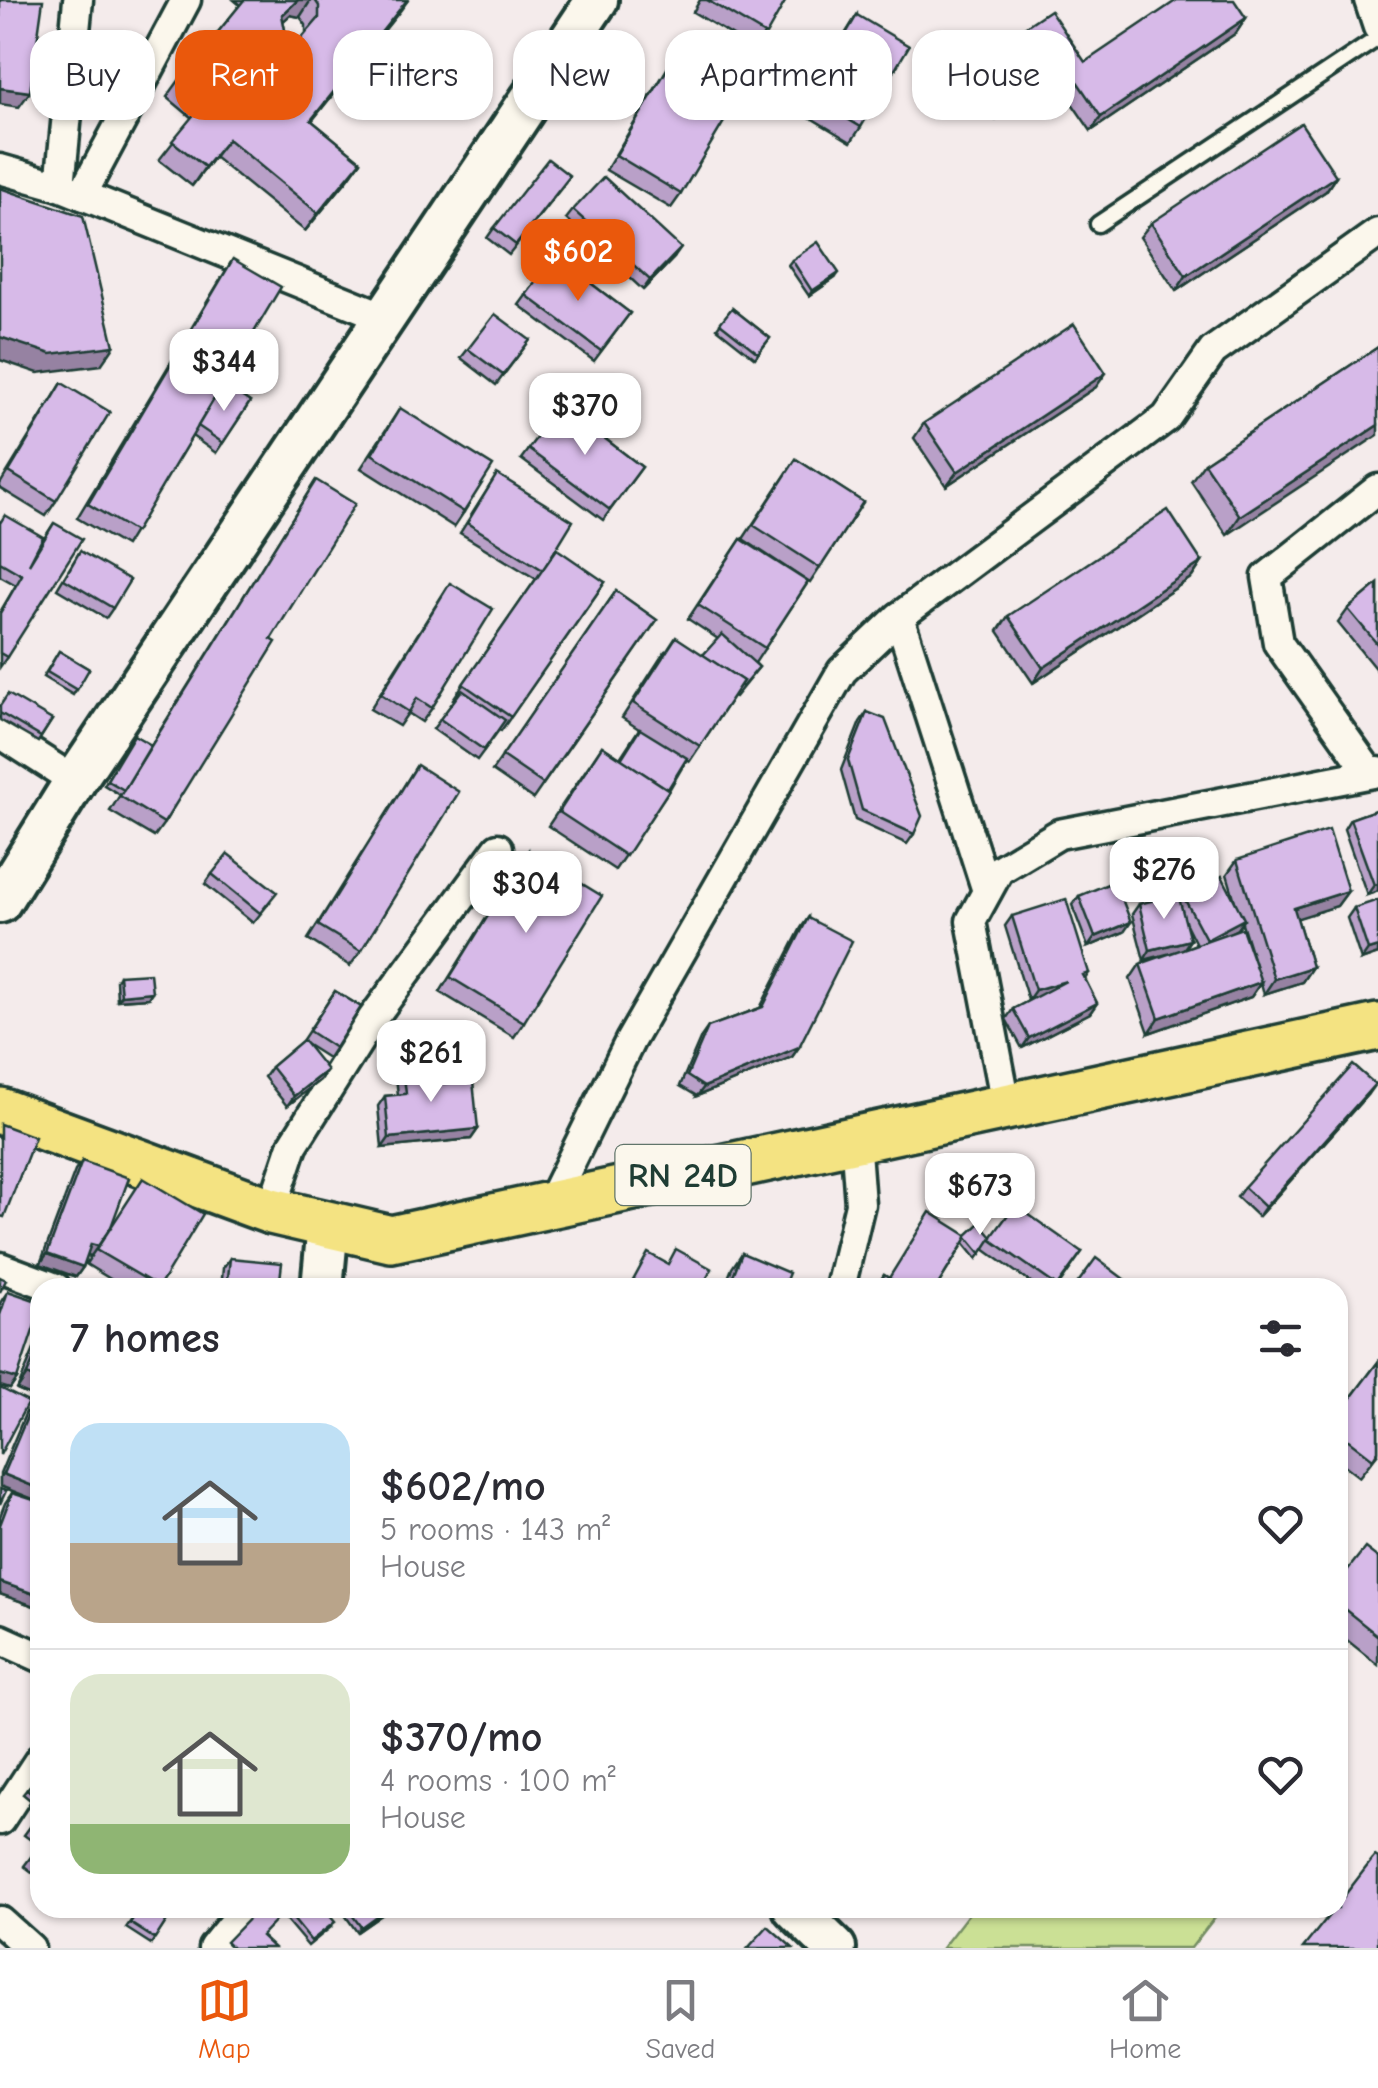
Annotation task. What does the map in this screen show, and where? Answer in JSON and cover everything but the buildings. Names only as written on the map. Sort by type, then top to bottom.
[{"type":"main road","name":"RN 24D","points":[[0,1111],[271,1210],[391,1239],[1378,1027]]},
{"type":"street","points":[[71,190],[78,0]]},
{"type":"street","points":[[71,190],[186,0]]},
{"type":"street","points":[[0,902],[75,781],[598,0]]},
{"type":"street","points":[[1369,0],[1378,27]]},
{"type":"street","points":[[0,169],[71,190],[386,318]]},
{"type":"street","points":[[550,1204],[630,1041],[842,671],[899,617],[1166,418],[1212,351],[1378,233]]},
{"type":"street","points":[[1006,1104],[971,921],[999,870],[1059,834],[1374,772],[1278,643],[1267,577],[1378,489]]},
{"type":"street","points":[[899,617],[988,891]]},
{"type":"street","points":[[0,734],[75,781]]},
{"type":"street","points":[[271,1210],[303,1129],[373,1018],[498,848]]},
{"type":"street","points":[[842,1278],[860,1204],[855,1137]]},
{"type":"street","points":[[323,1278],[328,1224]]},
{"type":"street","points":[[0,1267],[30,1278]]},
{"type":"street","points":[[0,1639],[30,1652]]},
{"type":"street","points":[[0,1820],[30,1775]]},
{"type":"street","points":[[213,1948],[237,1918]]},
{"type":"street","points":[[804,1918],[835,1948]]},
{"type":"street","points":[[0,1921],[30,1948]]},
{"type":"lane","points":[[1098,224],[1378,38]]},
{"type":"green space","points":[[965,1918],[1214,1918],[1191,1948],[942,1948]]}]
